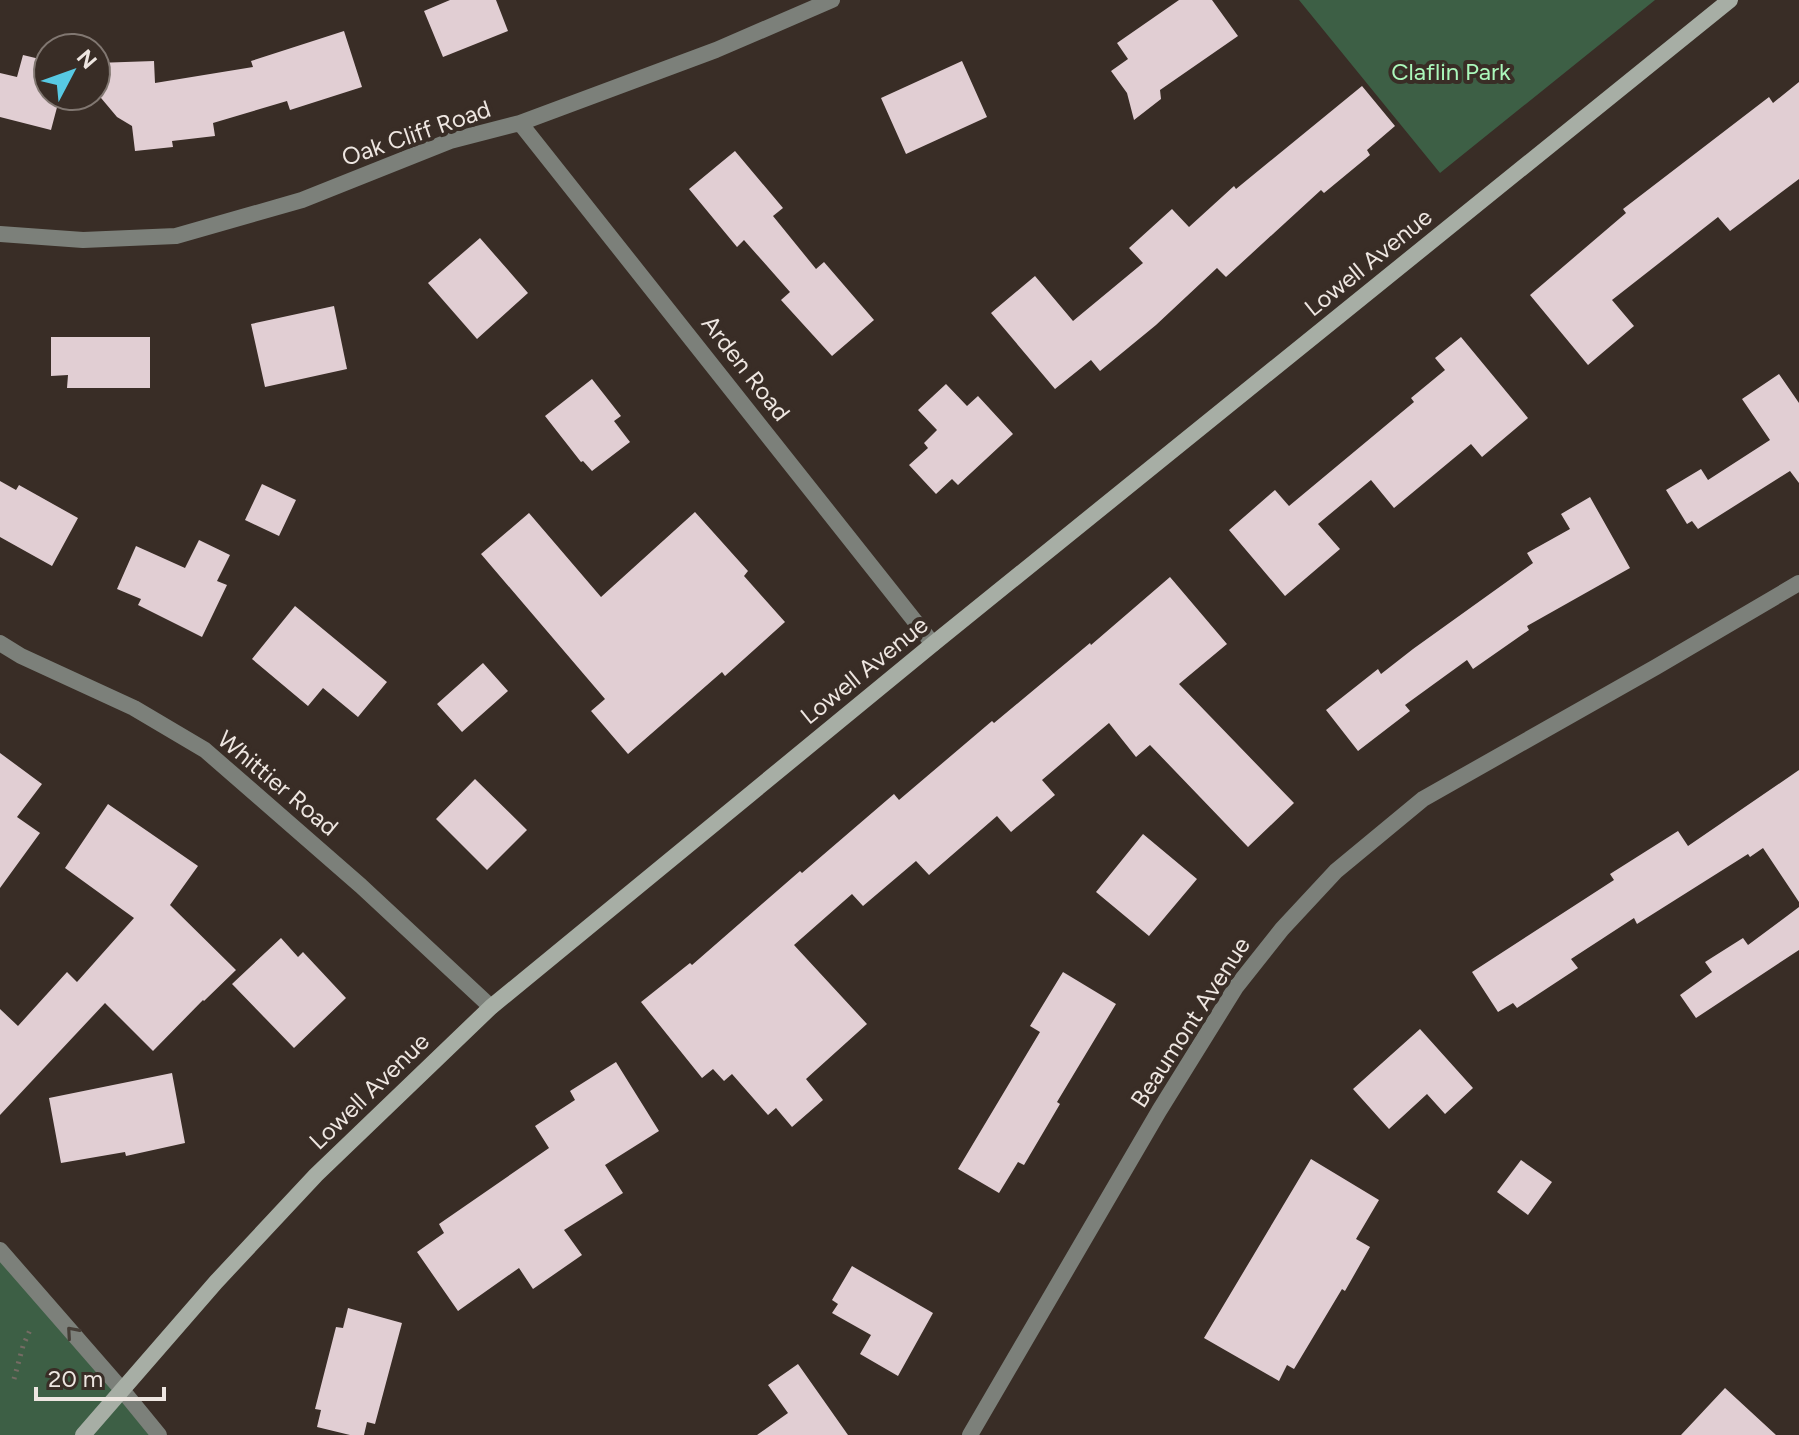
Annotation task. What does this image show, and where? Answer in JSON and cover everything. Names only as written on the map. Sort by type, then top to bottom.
[{"type":"street","name":"Oak Cliff Road","points":[[0,234],[83,240],[176,236],[302,200],[450,141],[520,123],[716,50],[832,0]]},
{"type":"street","name":"Lowell Avenue","points":[[83,1435],[216,1282],[316,1175],[491,1007],[933,644],[1730,0]]},
{"type":"street","name":"Arden Road","points":[[520,123],[933,644]]},
{"type":"street","name":"Beaumont Avenue","points":[[970,1435],[1159,1111],[1236,987],[1282,929],[1336,871],[1423,799],[1799,583]]},
{"type":"street","name":"Whittier Road","points":[[0,643],[21,656],[134,708],[205,750],[361,886],[491,1007]]},
{"type":"street","points":[[0,1250],[159,1435]]},
{"type":"path","points":[[14,1379],[23,1346],[30,1330],[37,1324]]},
{"type":"green space","name":"Claflin Park","points":[[1299,0],[1655,0],[1440,173]]},
{"type":"green space","points":[[0,1250],[159,1435],[0,1435]]},
{"type":"building","points":[[450,0],[496,0],[508,31],[443,57],[424,11]]},
{"type":"building","points":[[1179,0],[1212,0],[1238,36],[1160,90],[1161,99],[1134,120],[1127,93],[1111,71],[1128,59],[1117,43]]},
{"type":"building","points":[[344,31],[362,87],[290,110],[287,101],[213,123],[215,136],[172,141],[173,147],[135,151],[132,126],[112,111],[112,62],[154,61],[155,83],[253,67],[251,61]]},
{"type":"building","points":[[23,55],[32,57],[32,112],[56,112],[51,130],[0,117],[0,73],[17,77]]},
{"type":"building","points":[[962,61],[987,117],[906,154],[881,98]]},
{"type":"building","points":[[1799,82],[1799,179],[1730,231],[1718,217],[1612,300],[1634,326],[1588,365],[1530,295],[1626,213],[1623,209],[1769,97],[1773,103]]},
{"type":"building","points":[[1362,86],[1395,126],[1367,150],[1370,155],[1324,193],[1321,190],[1226,277],[1217,268],[1156,325],[1100,371],[1091,360],[1055,389],[991,313],[1035,276],[1073,321],[1143,263],[1129,248],[1172,209],[1189,227],[1234,186],[1236,189]]},
{"type":"building","points":[[735,151],[783,208],[773,216],[816,269],[824,262],[874,320],[832,356],[781,300],[790,292],[744,240],[737,247],[689,189]]},
{"type":"building","points":[[480,238],[528,293],[477,339],[428,283]]},
{"type":"building","points":[[334,306],[347,369],[265,387],[251,324]]},
{"type":"building","points":[[51,337],[150,337],[150,388],[67,388],[68,375],[51,376]]},
{"type":"building","points":[[1461,337],[1528,418],[1482,457],[1471,444],[1394,508],[1371,480],[1318,524],[1340,549],[1285,596],[1229,530],[1275,490],[1289,506],[1414,402],[1411,398],[1445,370],[1435,358]]},
{"type":"building","points":[[1779,374],[1799,403],[1799,483],[1790,471],[1698,529],[1692,521],[1687,524],[1666,490],[1701,469],[1708,480],[1770,440],[1742,399]]},
{"type":"building","points":[[592,379],[621,416],[614,421],[630,442],[592,471],[581,462],[545,416]]},
{"type":"building","points":[[946,384],[967,406],[978,396],[1013,434],[958,485],[952,479],[936,494],[909,465],[928,448],[924,443],[937,430],[918,410]]},
{"type":"building","points":[[0,481],[16,490],[19,485],[78,518],[52,566],[0,537]]},
{"type":"building","points":[[262,484],[296,500],[279,536],[245,520]]},
{"type":"building","points":[[1590,497],[1630,568],[1527,626],[1529,630],[1473,669],[1467,660],[1405,705],[1410,711],[1358,751],[1326,710],[1378,669],[1381,674],[1533,563],[1527,553],[1570,529],[1561,514]]},
{"type":"building","points":[[695,512],[748,571],[744,576],[785,622],[725,676],[722,672],[628,754],[591,711],[605,699],[481,554],[529,513],[601,597]]},
{"type":"building","points":[[199,540],[230,555],[217,581],[227,585],[202,637],[138,605],[141,599],[117,589],[136,546],[185,568]]},
{"type":"building","points":[[1170,577],[1227,644],[1179,684],[1294,803],[1248,847],[1150,745],[1136,757],[1109,723],[1042,780],[1055,795],[1011,832],[997,816],[929,875],[916,861],[863,906],[852,894],[794,945],[867,1024],[806,1079],[823,1100],[792,1127],[776,1108],[768,1115],[732,1074],[724,1081],[713,1069],[702,1078],[641,1002],[690,963],[692,965],[894,794],[899,800]]},
{"type":"building","points":[[295,606],[387,682],[358,717],[323,688],[308,706],[252,659]]},
{"type":"building","points":[[483,663],[508,691],[462,732],[437,704]]},
{"type":"building","points":[[0,753],[42,784],[17,817],[40,833],[0,888]]},
{"type":"building","points":[[1799,770],[1799,902],[1763,848],[1750,857],[1748,854],[1637,924],[1634,918],[1571,959],[1578,968],[1517,1008],[1513,1003],[1498,1012],[1472,972],[1614,880],[1610,874],[1678,831],[1688,846]]},
{"type":"building","points":[[475,779],[527,830],[487,870],[436,819]]},
{"type":"building","points":[[108,804],[198,866],[170,905],[236,970],[153,1051],[105,1003],[0,1115],[0,1009],[18,1026],[67,972],[77,982],[134,918],[65,868]]},
{"type":"building","points":[[1143,834],[1197,879],[1149,936],[1096,892]]},
{"type":"building","points":[[1799,907],[1799,950],[1696,1018],[1680,995],[1712,972],[1705,962],[1743,938],[1748,945]]},
{"type":"building","points":[[281,938],[298,957],[303,952],[346,998],[294,1048],[232,984]]},
{"type":"building","points":[[1063,972],[1116,1004],[1057,1102],[1060,1104],[1024,1165],[1018,1162],[999,1193],[958,1169],[1040,1032],[1030,1026]]},
{"type":"building","points":[[1420,1029],[1473,1088],[1445,1114],[1427,1094],[1389,1129],[1353,1089]]},
{"type":"building","points":[[616,1062],[659,1131],[605,1165],[623,1193],[564,1230],[582,1255],[533,1289],[519,1268],[458,1311],[417,1252],[444,1233],[439,1224],[549,1148],[535,1126],[575,1100],[570,1091]]},
{"type":"building","points":[[172,1073],[185,1143],[126,1156],[125,1152],[61,1163],[49,1098]]},
{"type":"building","points":[[1311,1159],[1379,1200],[1356,1239],[1370,1247],[1294,1369],[1287,1365],[1279,1381],[1204,1338]]},
{"type":"building","points":[[1521,1160],[1552,1182],[1528,1215],[1497,1192]]},
{"type":"building","points":[[852,1266],[933,1313],[898,1376],[860,1354],[871,1335],[832,1313],[838,1304],[832,1300]]},
{"type":"building","points":[[348,1308],[402,1323],[375,1424],[367,1422],[364,1435],[317,1427],[321,1410],[315,1409],[336,1327],[343,1328]]},
{"type":"building","points":[[798,1364],[848,1435],[757,1435],[788,1413],[768,1385]]},
{"type":"building","points":[[1725,1388],[1776,1435],[1681,1435]]}]
